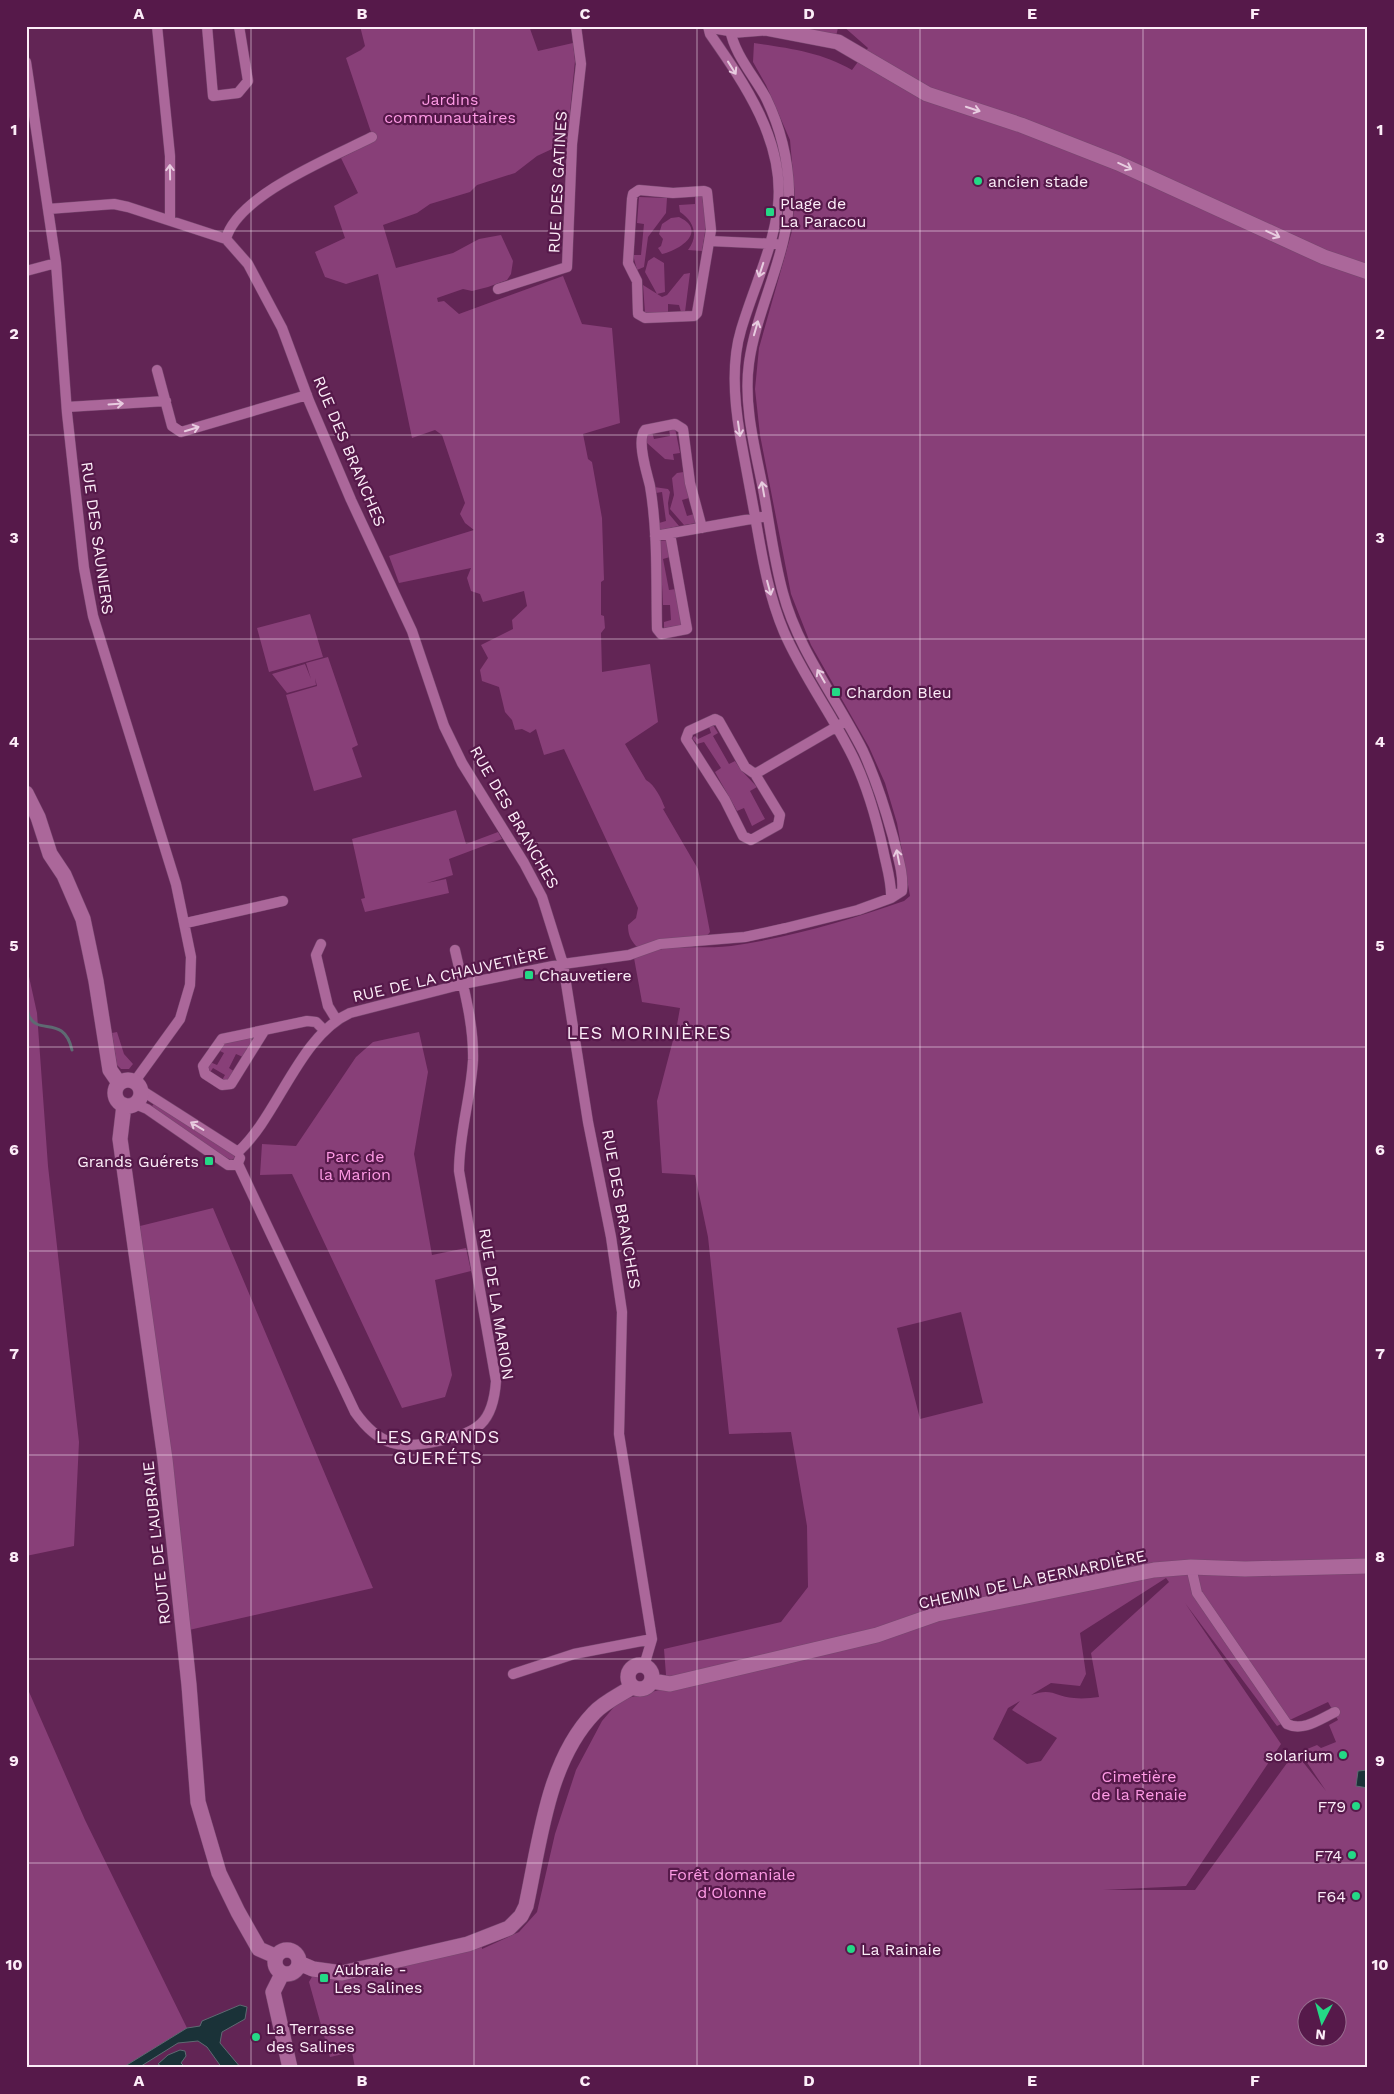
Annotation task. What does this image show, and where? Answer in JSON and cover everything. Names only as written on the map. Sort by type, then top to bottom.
[{"type":"street","points":[[157,26],[170,156],[170,220]]},
{"type":"street","points":[[206,26],[213,96],[238,93],[248,81],[239,26]]},
{"type":"street","name":"RUE DES GATINES","points":[[498,289],[568,267],[572,144],[581,64],[576,26]]},
{"type":"street","points":[[708,26],[710,34],[754,103],[766,129],[774,157],[778,190],[778,205],[770,243],[740,332],[734,381],[740,433],[770,593],[784,632],[852,756],[877,822],[890,882],[891,898],[900,894],[903,889],[897,852],[878,784],[847,721],[796,628],[783,594],[768,517],[752,430],[748,380],[754,335],[782,244],[789,208],[786,154],[770,107],[734,42],[730,30]]},
{"type":"street","points":[[714,26],[730,30],[751,27],[765,28],[838,42],[927,94],[1021,124],[1118,163],[1324,257],[1368,272]]},
{"type":"street","name":"RUE DES SAUNIERS","points":[[26,62],[56,263],[67,408],[84,568],[93,616],[143,773],[186,923],[191,957],[190,985],[187,999],[173,1030],[134,1095]]},
{"type":"street","points":[[48,209],[114,204],[226,238],[230,227],[260,195],[372,137]]},
{"type":"street","points":[[639,190],[672,194],[707,192],[711,219],[710,241],[697,313],[690,317],[640,317],[638,281],[628,263],[633,194],[639,190]]},
{"type":"street","name":"RUE DES BRANCHES","points":[[226,238],[248,264],[282,328],[307,395],[367,536],[412,631],[444,726],[462,763],[524,863],[542,896],[563,964],[588,1122],[611,1237],[622,1312],[619,1434],[652,1639],[644,1666]]},
{"type":"street","points":[[710,241],[782,244]]},
{"type":"street","points":[[26,270],[56,263]]},
{"type":"street","points":[[157,370],[172,426],[182,432],[307,395]]},
{"type":"street","points":[[67,408],[166,401]]},
{"type":"street","points":[[670,534],[687,629],[661,634],[657,629],[655,536],[642,434],[645,430],[675,424],[683,429],[690,482],[702,528]]},
{"type":"street","points":[[655,536],[768,517]]},
{"type":"street","points":[[710,720],[719,721],[745,766],[755,774],[780,815],[778,825],[752,840],[743,836],[725,800],[686,738],[686,734],[710,720]]},
{"type":"street","points":[[755,774],[847,721]]},
{"type":"street","points":[[26,793],[38,817],[50,854],[64,876],[83,919],[96,982],[110,1070],[119,1083]]},
{"type":"street","name":"RUE DE LA CHAUVETIÈRE","points":[[324,1030],[336,1019],[350,1013],[463,984],[563,964],[629,955],[673,942],[690,943],[745,937],[858,910],[891,898]]},
{"type":"street","points":[[186,923],[283,901]]},
{"type":"street","points":[[321,944],[316,955],[328,1006],[336,1019]]},
{"type":"street","name":"RUE DE LA MARION","points":[[233,1164],[355,1412],[364,1426],[377,1437],[405,1447],[467,1435],[488,1414],[494,1400],[496,1381],[459,1171],[459,1148],[473,1051],[472,1028],[455,950]]},
{"type":"street","points":[[238,1152],[251,1138],[279,1092],[324,1030],[316,1022],[307,1021],[222,1039],[203,1066],[205,1074],[222,1085],[231,1084],[264,1031]]},
{"type":"street","points":[[134,1095],[127,1080],[119,1083],[115,1090],[116,1097],[134,1095],[238,1152],[240,1157],[233,1164],[148,1109],[134,1095]]},
{"type":"street","name":"ROUTE DE L'AUBRAIE","points":[[134,1095],[120,1139],[165,1459],[189,1685],[198,1802],[219,1873],[238,1912],[259,1949],[276,1956]]},
{"type":"street","name":"CHEMIN DE LA BERNARDIÈRE","points":[[652,1681],[670,1684],[877,1635],[947,1612],[1129,1574],[1191,1567],[1245,1569],[1368,1566]]},
{"type":"street","points":[[1191,1567],[1197,1593],[1287,1724],[1295,1728],[1335,1712]]},
{"type":"street","points":[[513,1674],[574,1654],[652,1639]]},
{"type":"street","points":[[644,1666],[652,1675],[652,1681],[647,1687],[640,1690],[632,1686],[629,1681],[632,1669],[644,1666]]},
{"type":"street","points":[[299,1963],[321,1970],[342,1973],[468,1944],[509,1928],[526,1906],[550,1801],[562,1763],[581,1730],[595,1712],[632,1686]]},
{"type":"street","points":[[282,1974],[275,1966],[276,1956],[281,1951],[288,1950],[295,1953],[299,1963]]},
{"type":"street","points":[[282,1974],[293,1973],[299,1963]]},
{"type":"street","points":[[282,1974],[273,1992],[290,2068]]},
{"type":"green space","name":"Jardins communautaires","points":[[360,26],[529,26],[538,51],[573,43],[575,61],[567,142],[537,156],[515,173],[477,185],[470,192],[430,204],[417,213],[383,225],[396,268],[453,253],[479,239],[501,235],[513,261],[511,274],[507,280],[488,287],[472,291],[463,289],[437,298],[438,302],[444,301],[459,314],[563,276],[582,324],[612,328],[620,423],[583,434],[588,459],[592,462],[602,518],[604,580],[601,582],[601,615],[604,616],[605,628],[601,633],[602,672],[650,664],[658,722],[625,744],[646,780],[657,792],[665,808],[663,809],[698,869],[710,932],[706,937],[645,947],[636,946],[628,931],[628,925],[636,918],[638,908],[564,749],[544,755],[536,729],[530,733],[522,729],[515,730],[512,720],[505,712],[499,687],[482,681],[480,670],[488,658],[481,645],[513,629],[512,620],[527,606],[524,591],[483,602],[480,594],[471,591],[467,578],[471,568],[399,583],[389,556],[474,530],[465,523],[460,514],[465,503],[442,435],[435,430],[412,438],[378,274],[346,284],[325,277],[315,252],[345,238],[334,206],[358,193],[341,158],[374,141],[346,58],[365,46]]},
{"type":"green space","points":[[787,26],[835,26],[838,28],[836,36]]},
{"type":"green space","points":[[843,26],[1368,26],[1368,2068],[355,2068],[352,2052],[330,2057],[309,1982],[313,1975],[349,1977],[482,1947],[482,1949],[519,1932],[537,1912],[555,1834],[576,1770],[602,1721],[620,1700],[667,1688],[664,1649],[781,1622],[808,1587],[807,1526],[791,1432],[729,1434],[708,1237],[695,1175],[662,1173],[657,1101],[680,1008],[642,1002],[634,958],[646,953],[670,948],[718,947],[753,943],[819,928],[904,901],[910,896],[897,823],[885,783],[869,747],[811,645],[791,594],[760,435],[755,389],[759,348],[792,231],[795,197],[790,140],[766,85],[753,62],[754,43],[817,55],[852,70],[868,48]],"holes":[[[961,1312],[983,1403],[920,1419],[897,1328]],[[1166,1578],[1169,1582],[1091,1653],[1099,1697],[1077,1698],[1049,1692],[1031,1695],[1051,1683],[1080,1686],[1086,1674],[1080,1633]],[[1185,1603],[1277,1726],[1328,1702],[1338,1720],[1329,1725],[1336,1742],[1321,1748],[1317,1745],[1300,1752],[1326,1791],[1295,1752],[1195,1890],[1103,1890],[1186,1886],[1281,1744]],[[1020,1701],[1012,1710],[1057,1738],[1041,1761],[1027,1764],[993,1739],[1008,1708]]]},
{"type":"green space","points":[[695,196],[702,196],[706,226],[702,251],[688,250],[694,234],[692,224],[680,212],[679,205],[695,204]]},
{"type":"green space","points":[[639,197],[667,198],[666,213],[648,237],[644,267],[637,270],[633,255],[641,255],[644,224],[637,223]]},
{"type":"green space","points":[[679,217],[687,222],[691,228],[691,234],[683,244],[662,254],[658,248],[661,246],[663,239],[659,234],[662,224],[671,218]]},
{"type":"green space","points":[[654,257],[664,263],[665,292],[657,294],[645,272],[648,261]]},
{"type":"green space","points":[[690,273],[685,312],[681,312],[679,305],[668,304],[668,312],[645,313],[643,285],[662,297],[667,295],[684,274]]},
{"type":"green space","points":[[675,428],[680,453],[673,454],[674,460],[665,459],[647,443],[646,434],[652,432],[654,439],[670,436],[669,429]]},
{"type":"green space","points":[[684,472],[689,498],[682,500],[687,516],[694,514],[696,523],[684,525],[670,509],[674,495],[672,478],[677,473]]},
{"type":"green space","points":[[654,487],[668,489],[670,492],[669,514],[679,526],[660,530],[659,523],[666,521],[662,492],[656,493]]},
{"type":"green space","points":[[667,540],[670,557],[663,559],[669,590],[676,589],[682,625],[664,628],[664,622],[671,620],[670,605],[663,605],[660,544],[661,541]]},
{"type":"green space","points":[[310,614],[323,657],[269,672],[257,628]]},
{"type":"green space","points":[[328,657],[358,745],[352,748],[362,777],[314,791],[286,695],[317,686],[315,678],[316,685],[287,693],[272,674],[305,664],[311,679],[306,663]]},
{"type":"green space","points":[[713,725],[718,733],[713,736],[729,764],[735,761],[757,787],[750,791],[765,819],[752,826],[744,808],[737,811],[715,772],[721,768],[704,742],[697,744],[692,738],[695,736],[698,739],[711,733],[709,727]]},
{"type":"green space","points":[[456,810],[466,844],[498,832],[502,839],[449,859],[453,875],[427,883],[446,879],[449,893],[365,912],[361,899],[365,898],[352,839]]},
{"type":"green space","points":[[26,963],[37,1013],[48,1166],[79,1442],[74,1546],[26,1556]]},
{"type":"green space","points":[[117,1032],[124,1054],[133,1064],[129,1069],[121,1069],[117,1065],[112,1033]]},
{"type":"green space","name":"Parc de la Marion","points":[[419,1032],[428,1072],[414,1154],[432,1255],[466,1248],[471,1271],[435,1280],[452,1375],[445,1397],[402,1408],[292,1174],[260,1175],[262,1144],[296,1146],[356,1057],[373,1042]]},
{"type":"green space","points":[[251,1038],[252,1043],[243,1057],[236,1054],[229,1068],[235,1072],[229,1082],[221,1082],[225,1075],[213,1068],[209,1074],[207,1067],[210,1062],[217,1065],[224,1053],[218,1050],[223,1044]]},
{"type":"green space","points":[[154,1103],[234,1155],[235,1158],[231,1160],[220,1154],[151,1108]]},
{"type":"green space","points":[[213,1208],[373,1588],[189,1630],[140,1226]]},
{"type":"green space","points":[[26,1685],[85,1820],[187,2028],[122,2068],[26,2068]]},
{"type":"shaded area","points":[[1368,1770],[1368,1788],[1356,1786],[1358,1771]]},
{"type":"shaded area","points":[[240,2005],[247,2007],[245,2019],[222,2032],[220,2043],[241,2068],[222,2068],[207,2047],[198,2041],[178,2043],[138,2068],[122,2068],[187,2028],[200,2026],[202,2021]]},
{"type":"shaded area","points":[[180,2050],[185,2051],[186,2056],[181,2063],[186,2068],[163,2067],[158,2064],[168,2055]]},
{"type":"waterway","points":[[26,988],[28,1013],[33,1022],[63,1032],[72,1050]]},
{"type":"place","name":"ancien stade","points":[[978,181]]},
{"type":"place","name":"Plage de La Paracou","points":[[770,212]]},
{"type":"place","name":"Chardon Bleu","points":[[836,692]]},
{"type":"place","name":"Chauvetiere","points":[[529,975]]},
{"type":"place","name":"Grands Guérets","points":[[209,1161]]},
{"type":"place","name":"solarium","points":[[1343,1755]]},
{"type":"place","name":"F79","points":[[1356,1806]]},
{"type":"place","name":"F74","points":[[1352,1855]]},
{"type":"place","name":"F64","points":[[1356,1896]]},
{"type":"place","name":"La Rainaie","points":[[851,1949]]},
{"type":"place","name":"Aubraie - Les Salines","points":[[324,1978]]},
{"type":"place","name":"La Terrasse des Salines","points":[[256,2037]]},
{"type":"district","name":"LES MORINIÈRES","points":[[649,1033]]},
{"type":"district","name":"LES GRANDS GUERÉTS","points":[[438,1447]]},
{"type":"park label","name":"Cimetière de la Renaie","points":[[1139,1785]]},
{"type":"park label","name":"Forêt domaniale d'Olonne","points":[[732,1883]]}]
